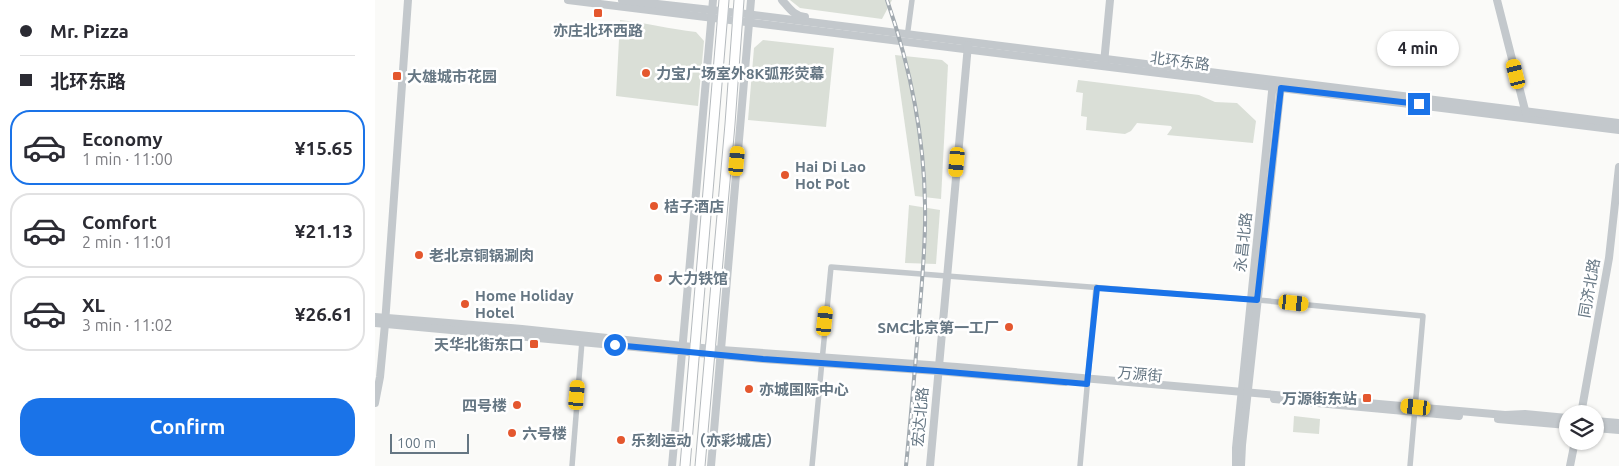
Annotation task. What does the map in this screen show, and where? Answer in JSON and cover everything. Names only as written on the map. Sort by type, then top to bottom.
[{"type":"main road","points":[[685,466],[724,0]]},
{"type":"main road","points":[[700,466],[739,0]]},
{"type":"street","points":[[375,371],[384,270],[389,254],[408,0]]},
{"type":"street","points":[[568,0],[712,14]]},
{"type":"street","points":[[622,0],[712,14]]},
{"type":"street","points":[[650,4],[661,0]]},
{"type":"street","points":[[673,466],[713,0]]},
{"type":"street","points":[[711,466],[751,0]]},
{"type":"street","points":[[782,0],[800,17],[908,30],[917,36]]},
{"type":"street","points":[[908,30],[912,0]]},
{"type":"street","points":[[1104,62],[1110,0]]},
{"type":"street","points":[[1497,0],[1526,115]]},
{"type":"street","name":"北环东路","points":[[712,14],[917,36],[967,46]]},
{"type":"street","name":"北环东路","points":[[750,18],[1526,115],[1619,130]]},
{"type":"street","name":"宏达北路","points":[[930,466],[967,46]]},
{"type":"street","name":"永昌北路","points":[[1241,466],[1245,394],[1277,84]]},
{"type":"street","points":[[730,124],[742,104]]},
{"type":"street","name":"北环东路","points":[[1526,115],[1619,123]]},
{"type":"street","name":"同济北路","points":[[1583,405],[1609,258],[1619,167]]},
{"type":"street","points":[[689,279],[703,254]]},
{"type":"street","points":[[812,466],[831,267],[1254,299],[1423,316],[1410,466]]},
{"type":"street","points":[[1080,466],[1097,288]]},
{"type":"street","points":[[380,320],[582,341],[683,349]]},
{"type":"street","points":[[380,320],[683,349]]},
{"type":"street","points":[[375,403],[380,377],[380,320]]},
{"type":"street","points":[[571,466],[582,341]]},
{"type":"street","name":"万源街","points":[[683,349],[1245,394],[1559,424]]},
{"type":"street","points":[[375,385],[376,394]]},
{"type":"street","name":"永昌北路","points":[[1236,466],[1236,448],[1245,394]]},
{"type":"street","name":"万源街","points":[[1416,409],[1559,417]]},
{"type":"street","points":[[1604,422],[1619,424]]},
{"type":"street","points":[[1604,429],[1619,430]]},
{"type":"street","points":[[701,449],[714,431]]},
{"type":"street","points":[[1569,466],[1573,450]]},
{"type":"shaded area","points":[[790,0],[892,0],[882,19],[800,8]]},
{"type":"shaded area","points":[[620,20],[696,32],[704,41],[698,106],[616,96]]},
{"type":"shaded area","points":[[763,40],[834,48],[826,127],[748,120],[754,48]]},
{"type":"shaded area","points":[[895,55],[942,60],[948,65],[941,199],[915,196]]},
{"type":"shaded area","points":[[1078,80],[1199,95],[1215,102],[1237,103],[1256,121],[1253,143],[1167,135],[1172,128],[1171,126],[1137,123],[1131,131],[1125,134],[1086,130],[1087,117],[1081,116],[1083,93],[1076,92]]},
{"type":"shaded area","points":[[909,205],[940,210],[936,264],[905,263]]},
{"type":"shaded area","points":[[1294,416],[1320,419],[1319,434],[1293,432]]},
{"type":"railway","points":[[887,0],[909,75],[919,127],[924,179],[923,262],[906,466]]},
{"type":"place","name":"亦庄北环西路","points":[[598,13]]},
{"type":"place","name":"力宝广场室外8K弧形荧幕","points":[[646,73]]},
{"type":"place","name":"大雄城市花园","points":[[397,76]]},
{"type":"place","name":"Hai Di Lao Hot Pot","points":[[785,175]]},
{"type":"place","name":"桔子酒店","points":[[654,206]]},
{"type":"place","name":"老北京铜锅涮肉","points":[[419,255]]},
{"type":"place","name":"大力铁馆","points":[[658,278]]},
{"type":"place","name":"Home Holiday Hotel","points":[[465,304]]},
{"type":"place","name":"SMC北京第一工厂","points":[[1009,327]]},
{"type":"place","name":"天华北街东口","points":[[534,344]]},
{"type":"place","name":"亦城国际中心","points":[[749,389]]},
{"type":"place","name":"万源街东站","points":[[1367,398]]},
{"type":"place","name":"四号楼","points":[[517,405]]},
{"type":"place","name":"六号楼","points":[[512,433]]},
{"type":"place","name":"乐刻运动（亦彩城店）","points":[[621,440]]},
{"type":"route","points":[[615,345],[763,359],[1087,384],[1097,288],[1257,300],[1281,88],[1419,104]]}]
